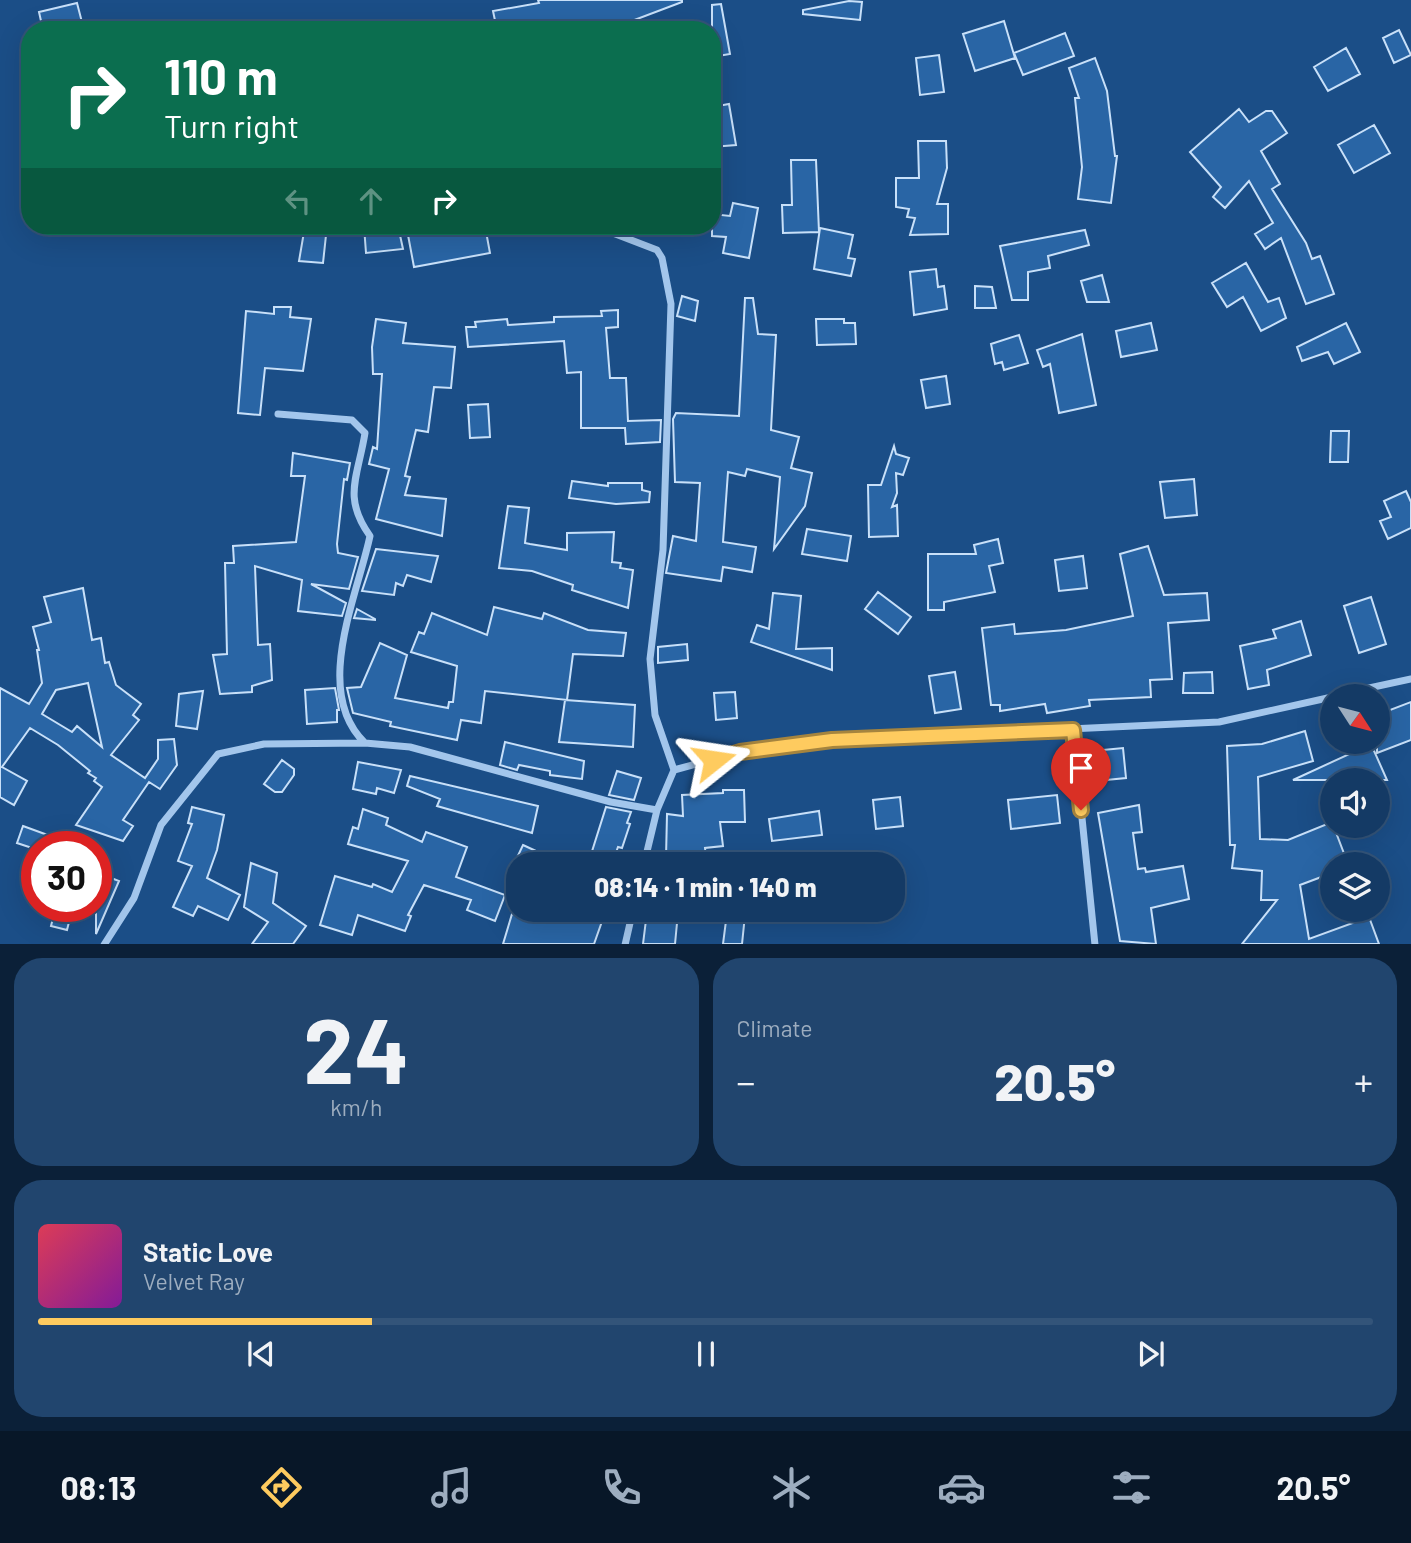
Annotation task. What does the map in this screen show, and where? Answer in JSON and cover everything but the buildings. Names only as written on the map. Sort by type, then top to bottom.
[{"type":"street","points":[[618,235],[657,250],[662,258],[671,304],[666,513],[650,659],[654,715],[674,770],[657,810],[647,852]]},
{"type":"street","points":[[278,414],[352,420],[365,433],[353,490],[356,516],[370,536],[339,648],[344,709],[350,729],[365,743]]},
{"type":"street","points":[[1388,684],[1411,679]]},
{"type":"street","points":[[674,770],[740,752],[832,740],[1219,722],[1320,699]]},
{"type":"street","points":[[1073,730],[1095,944]]},
{"type":"street","points":[[104,944],[134,898],[161,825],[218,754],[264,744],[365,743],[410,747],[611,802],[657,810]]},
{"type":"street","points":[[625,944],[630,922]]},
{"type":"route","points":[[714,760],[740,752],[832,740],[1073,730],[1081,810]]}]
